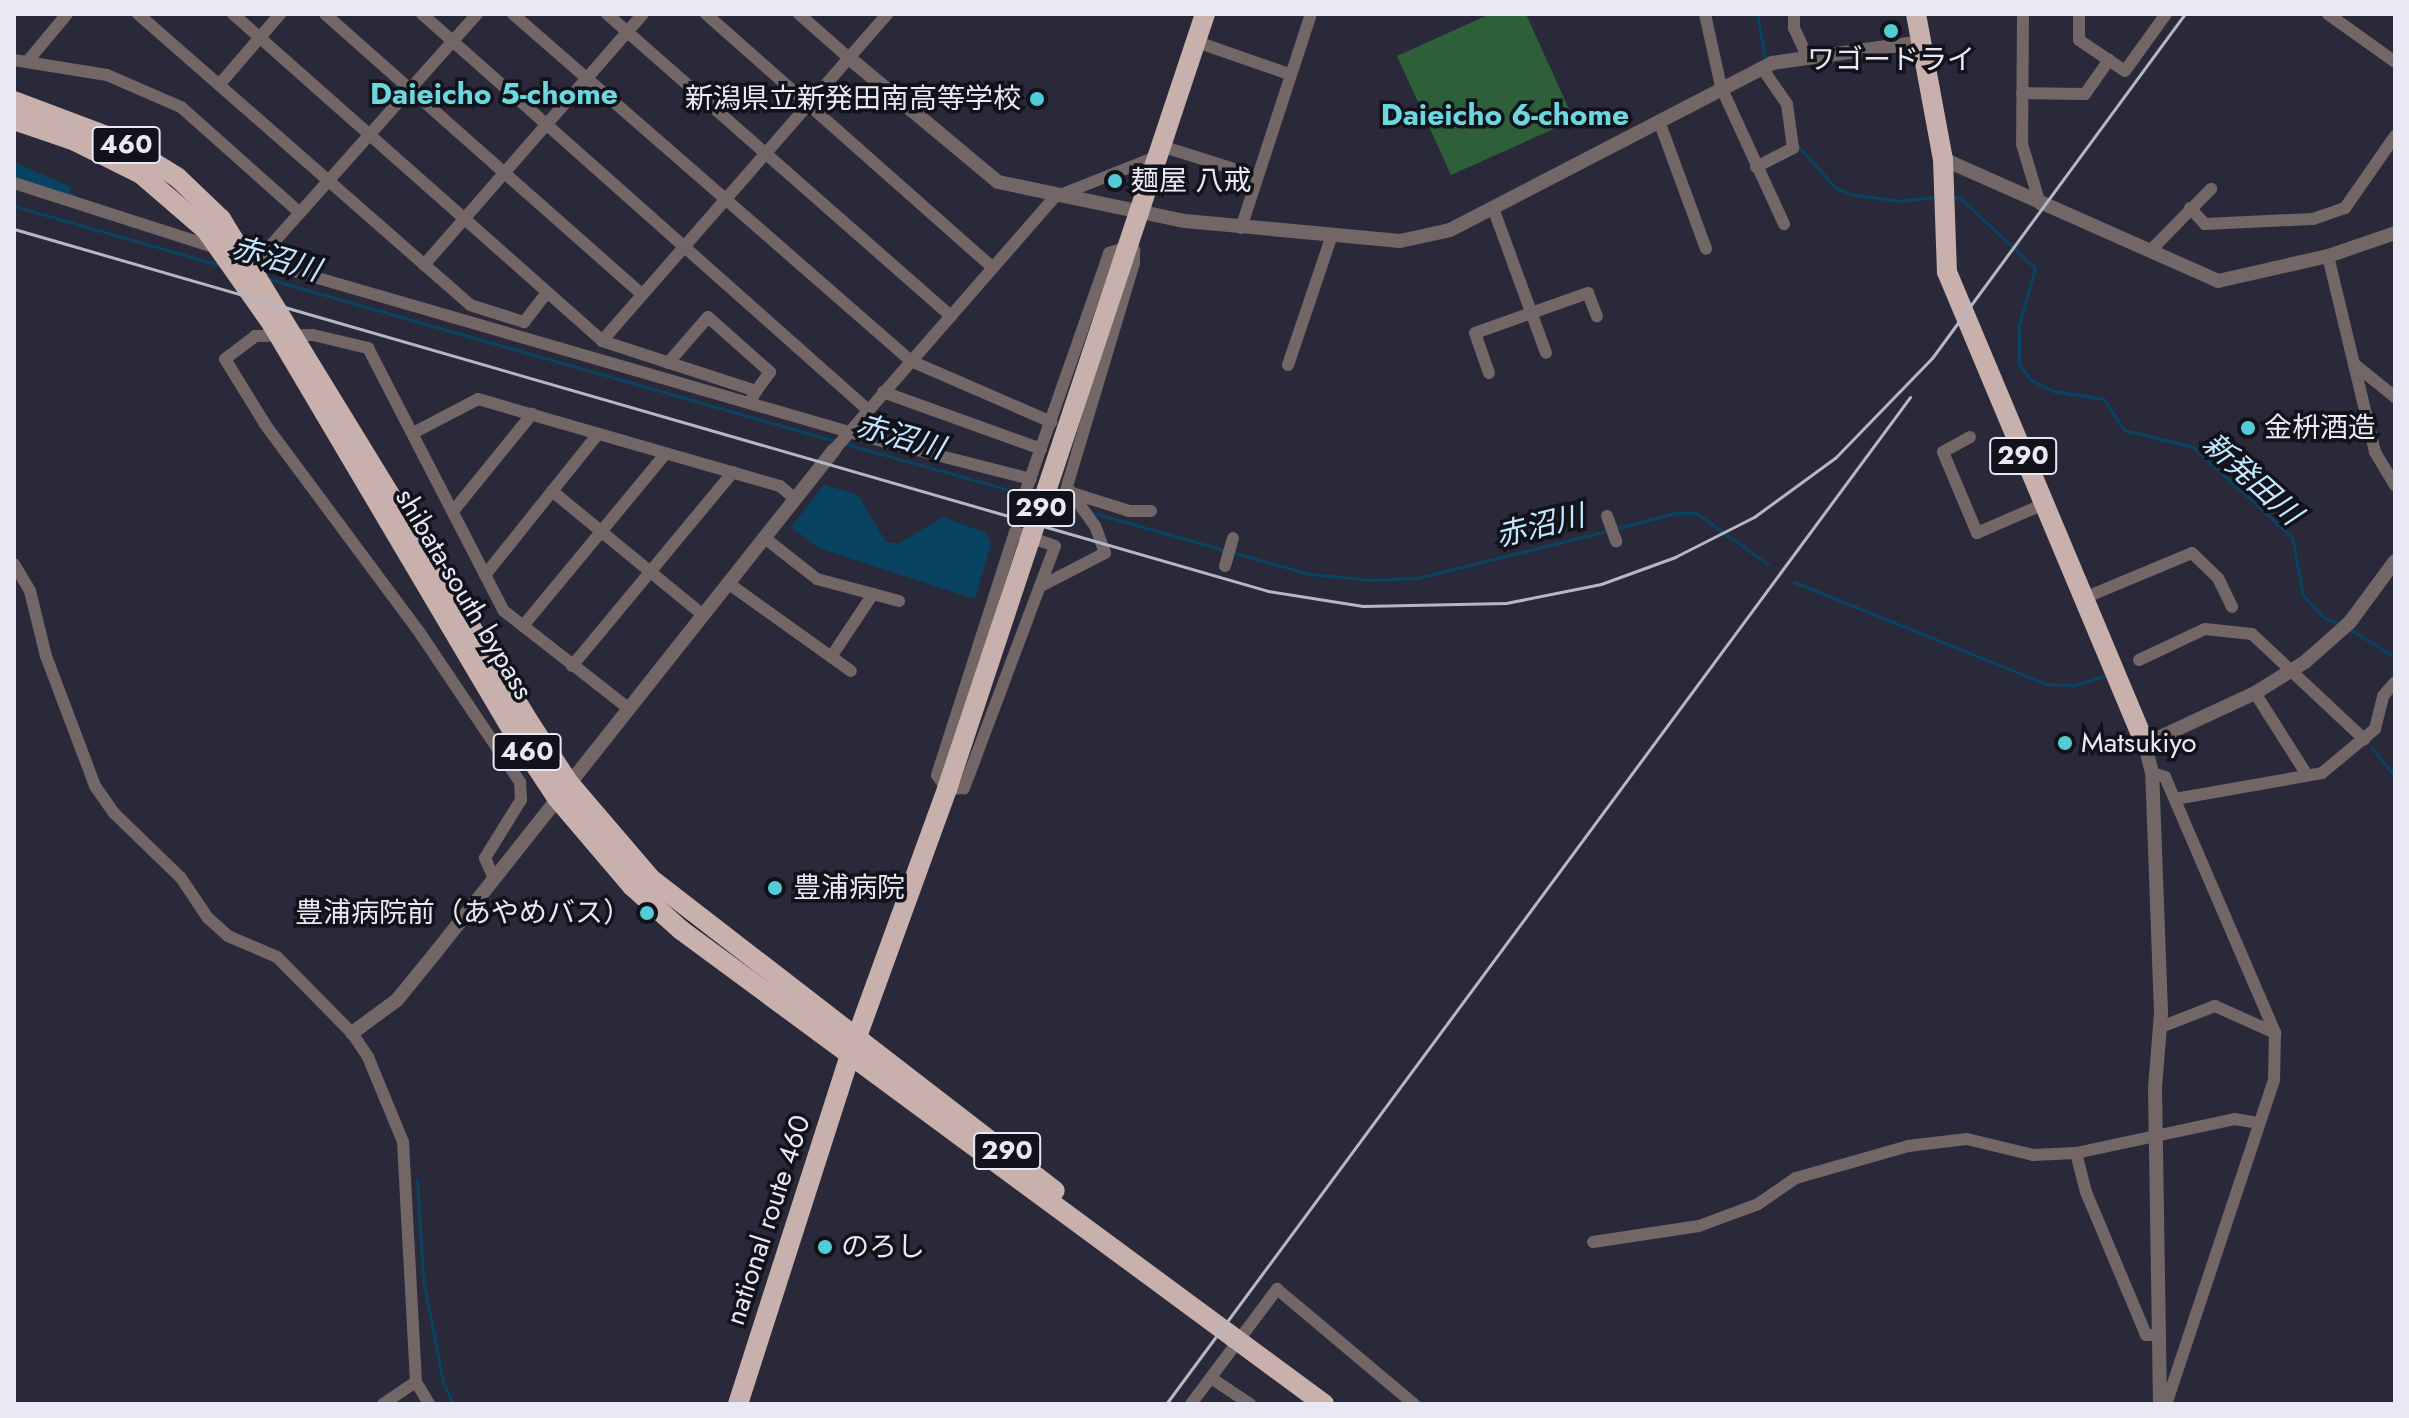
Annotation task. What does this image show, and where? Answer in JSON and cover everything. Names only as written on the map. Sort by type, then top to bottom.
[{"type":"highway","name":"290","points":[[1205,14],[947,789],[854,1045],[1002,1147],[1148,1273],[1324,1404]]},
{"type":"highway","name":"290","points":[[1916,14],[1943,159],[1947,272],[2145,744]]},
{"type":"highway","name":"460","points":[[14,101],[117,140],[177,177],[214,224]]},
{"type":"highway","name":"460","points":[[14,120],[75,141],[141,174],[214,224]]},
{"type":"highway","name":"shibata-south bypass","points":[[214,224],[306,366],[563,791],[672,898],[854,1045]]},
{"type":"highway","name":"national route 460","points":[[738,1404],[854,1045]]},
{"type":"street","points":[[20,61],[67,14]]},
{"type":"street","points":[[138,14],[470,305],[524,322],[547,293]]},
{"type":"street","points":[[233,14],[602,341],[850,429],[1031,479]]},
{"type":"street","points":[[219,85],[280,14]]},
{"type":"street","points":[[325,14],[506,170],[642,294]]},
{"type":"street","points":[[422,14],[682,248],[867,409]]},
{"type":"street","points":[[257,261],[477,14]]},
{"type":"street","points":[[513,14],[911,361],[1051,422]]},
{"type":"street","points":[[607,14],[951,316]]},
{"type":"street","points":[[424,265],[643,14]]},
{"type":"street","points":[[706,14],[993,268]]},
{"type":"street","points":[[799,14],[975,167],[998,182],[1055,197],[1241,228],[1419,241],[1493,208],[1767,65],[1921,42]]},
{"type":"street","points":[[602,341],[887,14]]},
{"type":"street","points":[[1241,228],[1311,14]]},
{"type":"street","points":[[1705,14],[1721,87],[1784,224]]},
{"type":"street","points":[[1794,14],[1794,28],[1808,58]]},
{"type":"street","points":[[2023,14],[2022,144],[2040,204]]},
{"type":"street","points":[[2079,14],[2079,40],[2125,71],[2166,14]]},
{"type":"street","points":[[2328,14],[2395,62]]},
{"type":"street","points":[[1197,42],[1289,74]]},
{"type":"street","points":[[2022,93],[2085,94],[2109,60]]},
{"type":"street","points":[[20,61],[107,75],[181,107],[300,213]]},
{"type":"street","points":[[1756,167],[1793,148],[1787,104],[1767,65]]},
{"type":"street","points":[[1659,121],[1706,249]]},
{"type":"street","points":[[2190,208],[2205,224],[2313,219],[2345,208],[2395,136]]},
{"type":"street","points":[[352,1033],[397,1000],[702,614],[766,539],[850,429],[1055,197],[1160,151],[1257,176]]},
{"type":"street","points":[[1943,159],[2218,281],[2328,256],[2395,233]]},
{"type":"street","points":[[14,183],[257,261],[754,396]]},
{"type":"street","points":[[2151,250],[2211,189]]},
{"type":"street","points":[[1493,208],[1546,353]]},
{"type":"street","points":[[1288,365],[1332,235]]},
{"type":"street","points":[[1128,247],[1134,250],[1134,263],[1069,490],[1058,514],[1042,510],[1022,502],[1109,253],[1128,247]]},
{"type":"street","points":[[2328,256],[2375,452],[2395,485]]},
{"type":"street","points":[[1489,373],[1475,333],[1588,293],[1597,316]]},
{"type":"street","points":[[668,363],[708,317],[770,372],[754,396]]},
{"type":"street","points":[[494,879],[485,858],[521,800],[520,782],[225,359],[255,336],[313,335],[368,348],[415,432],[504,611],[628,708]]},
{"type":"street","points":[[2354,364],[2395,397]]},
{"type":"street","points":[[883,392],[1041,449]]},
{"type":"street","points":[[415,432],[478,399],[780,486],[795,499]]},
{"type":"street","points":[[454,510],[532,414]]},
{"type":"street","points":[[485,575],[598,434]]},
{"type":"street","points":[[1970,437],[1943,452],[1977,533],[2044,504]]},
{"type":"street","points":[[523,626],[666,453]]},
{"type":"street","points":[[572,666],[733,472]]},
{"type":"street","points":[[1069,490],[1129,511],[1151,511]]},
{"type":"street","points":[[1043,585],[1105,553],[1069,490]]},
{"type":"street","points":[[552,491],[702,614]]},
{"type":"street","points":[[1607,516],[1616,541]]},
{"type":"street","points":[[1015,532],[1055,546],[1043,585],[964,788],[947,789],[937,775],[1015,532]]},
{"type":"street","points":[[1225,566],[1233,538]]},
{"type":"street","points":[[766,539],[817,579],[899,601]]},
{"type":"street","points":[[2084,598],[2192,553],[2218,578],[2232,607]]},
{"type":"street","points":[[2163,1404],[2157,1135],[2161,1027],[2152,773],[2145,744],[2255,693],[2292,670],[2345,627],[2395,561]]},
{"type":"street","points":[[14,564],[30,591],[46,656],[95,786],[108,804],[181,878],[208,918],[228,936],[277,957],[352,1033],[368,1057],[403,1142],[416,1382],[429,1404]]},
{"type":"street","points":[[728,583],[851,671]]},
{"type":"street","points":[[831,657],[873,594]]},
{"type":"street","points":[[2139,660],[2205,629],[2225,628],[2252,634],[2364,739]]},
{"type":"street","points":[[2175,799],[2322,773],[2375,729],[2383,696],[2395,682]]},
{"type":"street","points":[[2255,693],[2307,775]]},
{"type":"street","points":[[2152,773],[2165,777],[2275,1033],[2274,1080],[2163,1404]]},
{"type":"street","points":[[2161,1027],[2215,1006],[2275,1033]]},
{"type":"street","points":[[1593,1242],[1699,1226],[1758,1204],[1796,1178],[1908,1146],[1967,1139],[2033,1155],[2076,1153],[2234,1119],[2259,1123]]},
{"type":"street","points":[[2076,1153],[2086,1192],[2146,1335],[2160,1335]]},
{"type":"street","points":[[1191,1404],[1277,1289],[1414,1404]]},
{"type":"street","points":[[1211,1378],[1250,1404]]},
{"type":"street","points":[[383,1404],[416,1382]]},
{"type":"green space","points":[[1490,14],[1526,14],[1574,120],[1451,175],[1397,56]]},
{"type":"water","points":[[14,162],[71,187],[70,192],[86,203],[14,181]]},
{"type":"water","points":[[824,485],[858,495],[886,542],[898,544],[943,517],[986,533],[991,544],[975,599],[819,548],[791,527]]},
{"type":"waterway","name":"新発田川","points":[[1757,14],[1766,63]]},
{"type":"waterway","name":"新発田川","points":[[1798,146],[1836,188],[1850,194],[1900,201],[1933,197]]},
{"type":"waterway","name":"新発田川","points":[[1952,197],[1959,197],[2035,268],[2019,325],[2019,364],[2031,380],[2053,391],[2104,399],[2124,430],[2193,447],[2292,537],[2303,595],[2323,617],[2340,625]]},
{"type":"waterway","name":"赤沼川","points":[[14,206],[220,265]]},
{"type":"waterway","name":"赤沼川","points":[[269,279],[835,441]]},
{"type":"waterway","name":"赤沼川","points":[[846,444],[1020,493]]},
{"type":"waterway","name":"赤沼川","points":[[1093,513],[1224,550]]},
{"type":"waterway","name":"赤沼川","points":[[1614,529],[1675,513],[1696,513],[1768,564]]},
{"type":"waterway","name":"赤沼川","points":[[1231,552],[1310,574],[1370,580],[1417,578],[1607,531]]},
{"type":"waterway","name":"赤沼川","points":[[1794,582],[2046,684],[2074,685],[2107,675]]},
{"type":"waterway","name":"新発田川","points":[[2351,630],[2395,657]]},
{"type":"waterway","name":"赤沼川","points":[[2372,748],[2395,776]]},
{"type":"waterway","points":[[417,1180],[423,1279],[443,1382],[453,1404]]},
{"type":"railway","points":[[14,229],[1268,591],[1363,606],[1506,603],[1601,584],[1675,557],[1754,517],[1835,458],[1932,358],[2185,14]]},
{"type":"railway","points":[[1166,1404],[1910,397]]},
{"type":"place","name":"ワゴードライ","points":[[1891,31]]},
{"type":"place","name":"新潟県立新発田南高等学校","points":[[1037,99]]},
{"type":"place","name":"麺屋 八戒","points":[[1115,181]]},
{"type":"place","name":"金枡酒造","points":[[2248,428]]},
{"type":"place","name":"Matsukiyo","points":[[2065,743]]},
{"type":"place","name":"豊浦病院","points":[[775,888]]},
{"type":"place","name":"豊浦病院前（あやめバス）","points":[[647,913]]},
{"type":"place","name":"のろし","points":[[825,1247]]},
{"type":"district","name":"Daieicho 5-chome","points":[[494,94]]},
{"type":"district","name":"Daieicho 6-chome","points":[[1505,115]]}]
